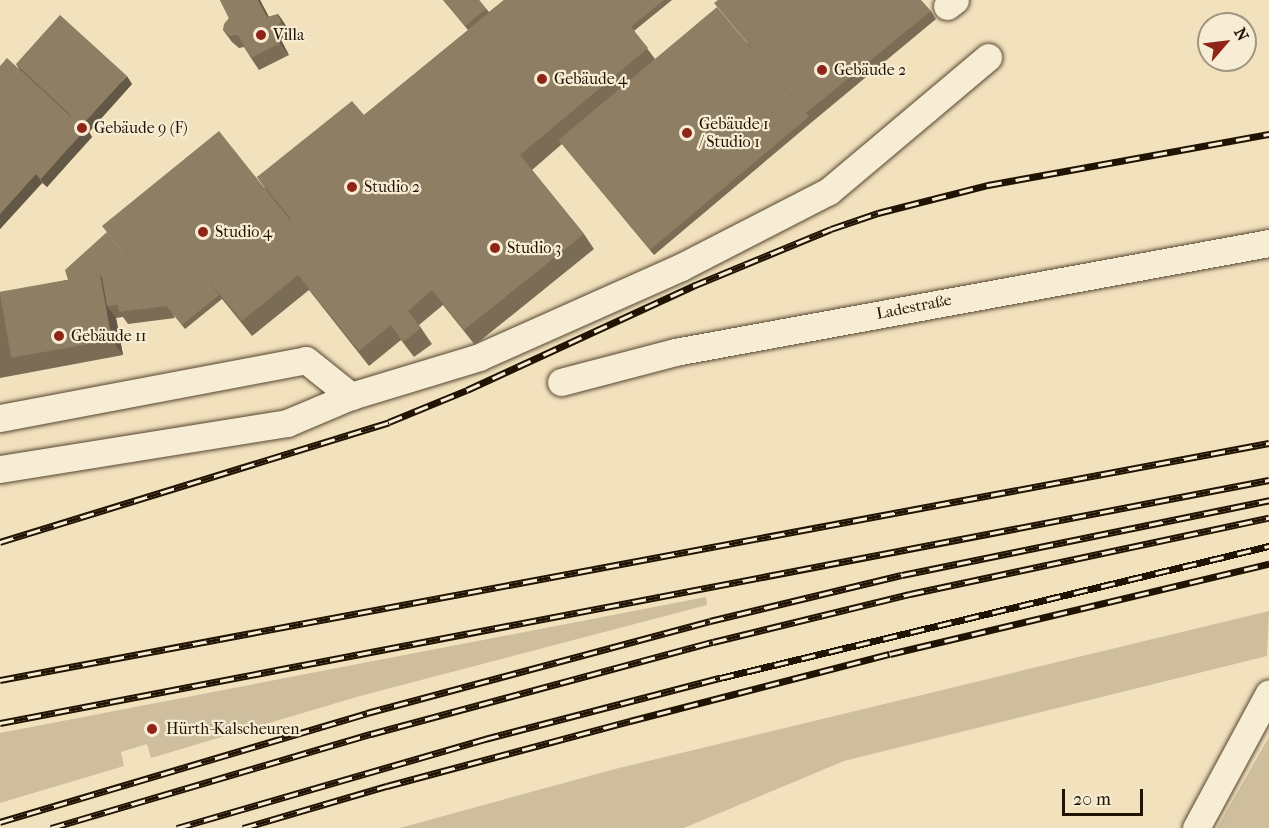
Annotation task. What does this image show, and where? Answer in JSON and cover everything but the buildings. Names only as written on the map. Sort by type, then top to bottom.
[{"type":"lane","points":[[0,469],[287,423],[351,396],[479,357],[681,267],[829,191],[988,57]]},
{"type":"lane","name":"Ladestraße","points":[[561,382],[675,352],[1269,243]]},
{"type":"lane","points":[[0,418],[306,360],[351,396]]},
{"type":"lane","points":[[1196,828],[1269,693]]},
{"type":"shaded area","points":[[706,597],[707,605],[360,696],[151,758],[147,744],[121,752],[124,766],[0,803],[0,733]]},
{"type":"shaded area","points":[[1269,611],[1267,656],[844,761],[684,828],[400,828],[615,769]]},
{"type":"shaded area","points":[[1269,737],[1269,828],[1217,828]]},
{"type":"railway","points":[[0,542],[389,422],[467,390],[693,286],[831,229],[878,213],[988,185],[1269,134]]},
{"type":"railway","points":[[0,680],[1269,443]]},
{"type":"railway","points":[[0,723],[1269,480]]},
{"type":"railway","points":[[0,822],[367,713],[710,621],[902,575],[1269,500]]},
{"type":"railway","points":[[51,828],[371,734],[713,642],[910,594],[1269,518]]},
{"type":"railway","points":[[177,828],[485,739],[720,678],[1269,546]]},
{"type":"railway","points":[[243,828],[387,786],[890,654],[1269,564]]},
{"type":"place","name":"Villa","points":[[261,35]]},
{"type":"place","name":"Gebäude 2","points":[[822,70]]},
{"type":"place","name":"Gebäude 4","points":[[542,79]]},
{"type":"place","name":"Gebäude 9 (F)","points":[[82,128]]},
{"type":"place","name":"Gebäude 1 / Studio 1","points":[[687,133]]},
{"type":"place","name":"Studio 2","points":[[352,187]]},
{"type":"place","name":"Studio 4","points":[[203,232]]},
{"type":"place","name":"Studio 3","points":[[495,248]]},
{"type":"place","name":"Gebäude 11","points":[[59,336]]},
{"type":"place","name":"Hürth-Kalscheuren","points":[[152,729]]}]
